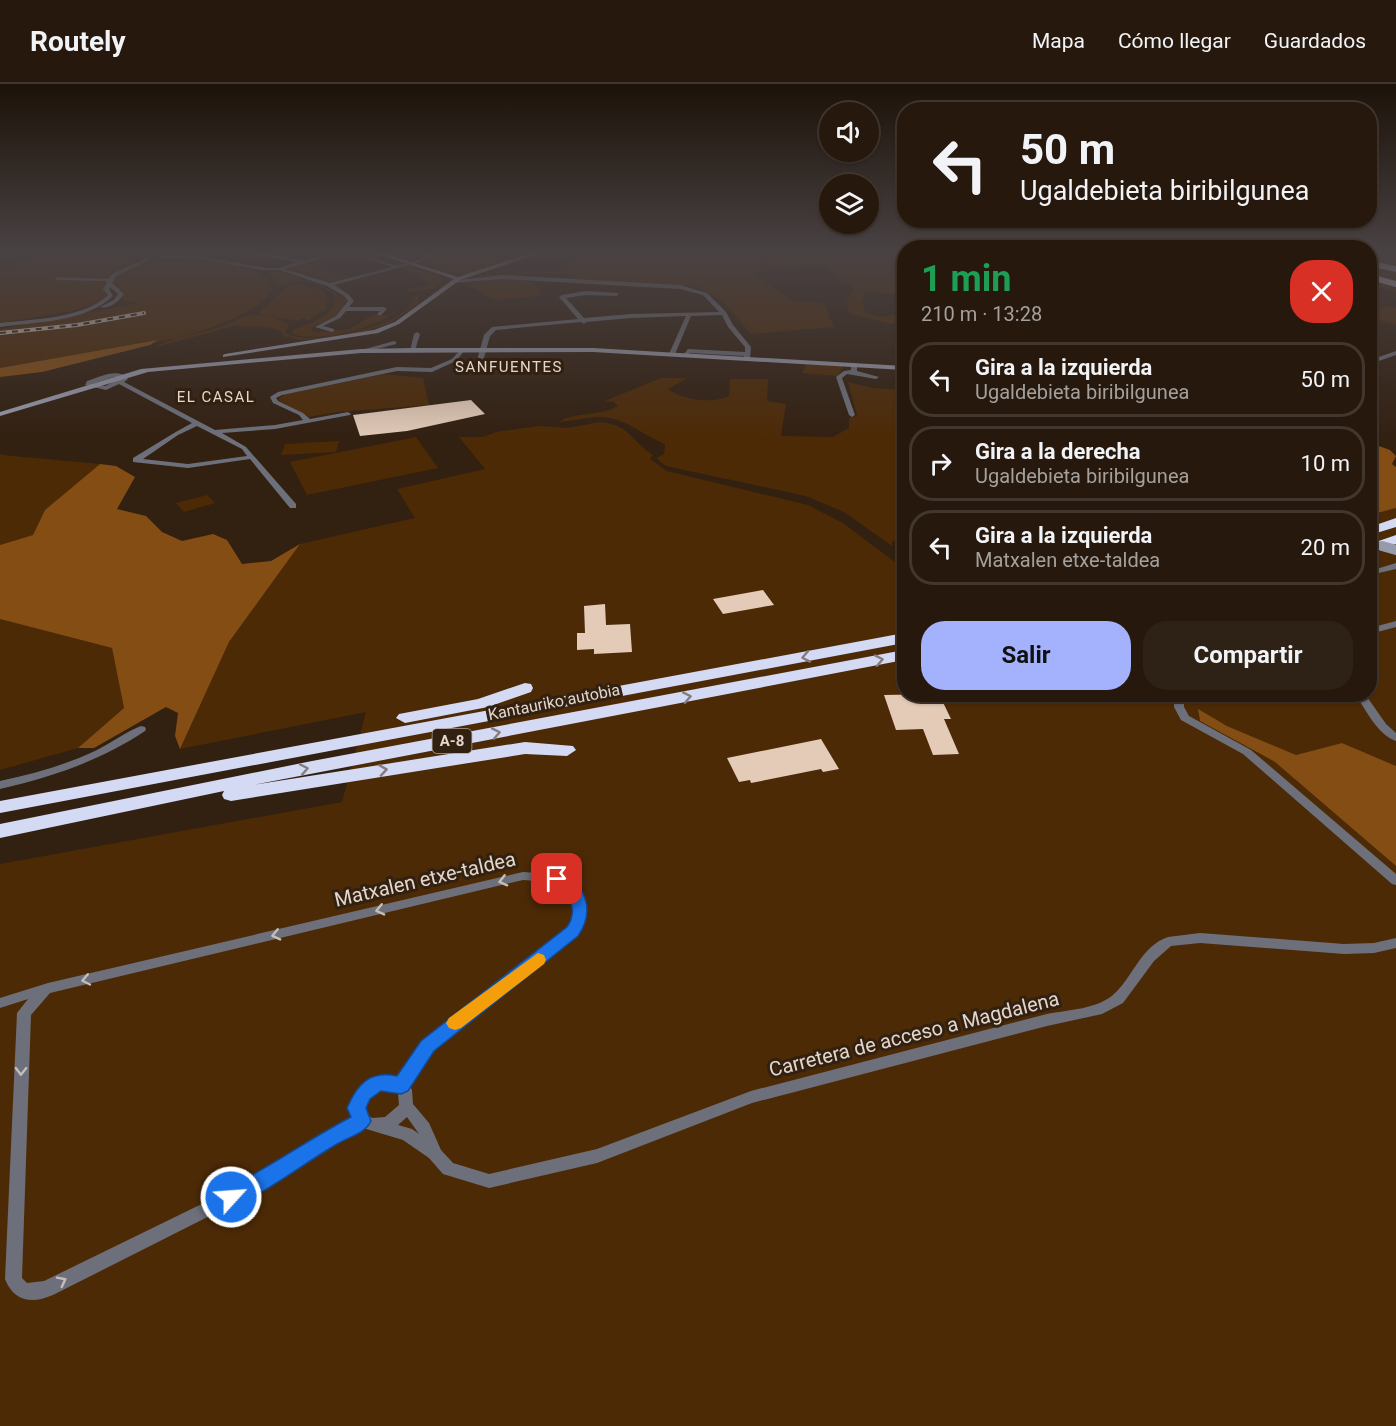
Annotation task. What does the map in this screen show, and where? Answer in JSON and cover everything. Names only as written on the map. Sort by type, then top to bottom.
[{"type":"highway","points":[[1377,529],[1396,522]]},
{"type":"highway","points":[[1377,543],[1396,539]]},
{"type":"highway","name":"Kantauriko autobia","points":[[0,807],[897,639]]},
{"type":"highway","name":"Kantauriko autobia","points":[[0,831],[302,769],[897,656]]},
{"type":"highway","points":[[0,802],[112,777],[482,703],[525,688]]},
{"type":"highway","points":[[0,840],[347,776],[525,748],[567,750]]},
{"type":"street","points":[[0,326],[62,315]]},
{"type":"street","points":[[0,326],[79,315]]},
{"type":"street","points":[[332,330],[318,327],[340,315]]},
{"type":"street","points":[[181,366],[376,332],[397,323],[408,315]]},
{"type":"street","points":[[578,315],[584,322]]},
{"type":"street","points":[[672,354],[689,315]]},
{"type":"street","points":[[478,365],[490,331],[494,328],[584,322],[631,316],[696,315]]},
{"type":"street","points":[[725,315],[730,326],[748,347],[748,356]]},
{"type":"street","points":[[412,350],[417,334]]},
{"type":"street","points":[[361,351],[394,343]]},
{"type":"street","points":[[308,421],[302,414],[275,402],[273,397],[280,393],[397,369],[432,370],[454,360],[462,350]]},
{"type":"street","points":[[0,414],[122,380],[141,371],[361,351],[593,350],[748,356],[854,368],[897,368]]},
{"type":"street","points":[[1377,360],[1396,353]]},
{"type":"street","points":[[478,365],[483,370],[494,367]]},
{"type":"street","points":[[463,370],[478,365]]},
{"type":"street","points":[[852,415],[839,377],[854,368],[876,377]]},
{"type":"street","points":[[122,380],[244,448],[293,506]]},
{"type":"street","points":[[215,432],[348,414]]},
{"type":"street","points":[[198,423],[180,431],[136,460],[188,466],[252,457]]},
{"type":"street","points":[[1377,546],[1396,550]]},
{"type":"street","points":[[1377,571],[1396,566]]},
{"type":"street","points":[[1377,630],[1396,624]]},
{"type":"street","points":[[1385,628],[1396,632]]},
{"type":"street","points":[[1179,702],[1185,718],[1248,752],[1396,881]]},
{"type":"street","points":[[1366,702],[1382,726],[1396,738]]},
{"type":"street","points":[[0,785],[27,780],[68,766],[113,747],[141,729]]},
{"type":"street","name":"Matxalen etxe-taldea","points":[[0,1004],[48,988],[524,876],[550,878],[569,887],[581,908],[580,921],[572,932],[427,1046],[401,1086]]},
{"type":"street","name":"Carretera de acceso a Magdalena","points":[[369,1123],[407,1134],[434,1153],[448,1169],[489,1181],[597,1156],[752,1097],[1047,1020],[1097,1010],[1118,999],[1149,957],[1168,942],[1200,938],[1344,949],[1374,948],[1396,943]]},
{"type":"street","points":[[48,988],[32,1001],[24,1013],[13,1279],[16,1287],[23,1291],[37,1293],[47,1289],[266,1180],[330,1138],[369,1123],[398,1118],[406,1106],[407,1094],[401,1086],[394,1083],[377,1083],[363,1093],[357,1108],[369,1123]]},
{"type":"street","name":"Matxalen etxe-taldea","points":[[0,1004],[16,1006],[24,1013]]},
{"type":"street","name":"Carretera de acceso a Magdalena","points":[[406,1106],[420,1120],[434,1153]]},
{"type":"shaded area","points":[[0,315],[50,315],[0,323]]},
{"type":"shaded area","points":[[76,315],[240,315],[184,336],[145,345],[0,368],[0,329]]},
{"type":"shaded area","points":[[260,315],[318,315],[307,321],[304,318],[296,321]]},
{"type":"shaded area","points":[[325,315],[336,315],[312,327],[311,331],[350,329],[372,315],[393,315],[366,327],[336,335],[308,337],[291,332]]},
{"type":"shaded area","points":[[402,315],[390,323],[362,333],[140,368],[319,339],[300,340],[283,336],[281,331],[268,327],[234,326],[153,348],[170,340],[219,327],[247,316],[278,319],[289,326],[285,332],[295,337],[312,338],[356,332]]},
{"type":"shaded area","points":[[734,315],[829,315],[834,327],[751,334]]},
{"type":"shaded area","points":[[853,315],[881,317],[897,315],[897,323],[892,324]]},
{"type":"shaded area","points":[[1377,315],[1396,315],[1396,325],[1377,319]]},
{"type":"shaded area","points":[[158,340],[150,345],[42,372],[0,377],[0,368]]},
{"type":"shaded area","points":[[806,364],[842,366],[842,368],[838,376],[802,373]]},
{"type":"shaded area","points":[[385,374],[423,378],[429,405],[338,412],[309,417],[278,400],[285,394]]},
{"type":"shaded area","points":[[661,378],[687,378],[668,389],[681,396],[706,400],[729,396],[730,379],[768,379],[767,401],[786,404],[781,436],[833,437],[849,428],[849,418],[857,416],[848,382],[873,388],[897,390],[897,540],[892,542],[892,546],[844,512],[806,496],[666,466],[656,458],[664,454],[665,444],[618,420],[600,417],[558,422],[573,416],[596,413],[618,406],[614,402],[605,401]]},
{"type":"shaded area","points":[[600,422],[618,426],[653,455],[650,459],[667,471],[808,505],[843,523],[897,564],[897,702],[1377,702],[1377,513],[1396,508],[1396,766],[1342,743],[1296,755],[1227,726],[1198,710],[1200,721],[1275,762],[1396,866],[1396,1426],[0,1426],[0,864],[342,802],[366,712],[180,749],[229,642],[300,544],[415,518],[397,489],[485,469],[459,437],[483,437],[496,432],[539,426],[568,428]]},
{"type":"shaded area","points":[[416,437],[438,468],[307,495],[290,462]]},
{"type":"shaded area","points":[[339,441],[336,452],[281,455],[285,444]]},
{"type":"shaded area","points":[[1377,445],[1390,450],[1396,456],[1392,464],[1396,467],[1396,508],[1377,513]]},
{"type":"shaded area","points":[[0,454],[100,464],[45,510],[33,535],[0,545]]},
{"type":"shaded area","points":[[100,464],[116,466],[135,477],[117,509],[146,516],[162,532],[182,541],[213,534],[227,540],[242,564],[271,561],[300,544],[229,642],[180,749],[175,736],[178,713],[166,707],[94,748],[78,748],[124,708],[112,648],[0,619],[0,545],[33,535],[45,510]]},
{"type":"shaded area","points":[[207,495],[215,503],[184,512],[176,503]]},
{"type":"shaded area","points":[[0,619],[112,648],[124,708],[78,748],[0,770]]},
{"type":"shaded area","points":[[1198,709],[1227,726],[1296,755],[1342,743],[1396,766],[1396,866],[1275,762],[1200,721]]},
{"type":"building","points":[[471,400],[485,414],[407,431],[360,436],[353,415]]},
{"type":"building","points":[[763,590],[774,605],[723,614],[713,599]]},
{"type":"building","points":[[605,604],[606,625],[630,624],[632,652],[594,654],[594,649],[577,650],[577,633],[585,633],[584,606]]},
{"type":"building","points":[[884,695],[897,695],[897,702],[943,702],[951,719],[944,719],[959,754],[933,755],[923,729],[896,730]]},
{"type":"building","points":[[821,739],[839,769],[823,772],[821,769],[751,783],[750,780],[739,782],[727,758]]},
{"type":"railway","points":[[0,333],[77,325],[135,315]]},
{"type":"slow traffic","points":[[455,1023],[538,960]]},
{"type":"district","name":"SANFUENTES","points":[[509,367]]},
{"type":"district","name":"EL CASAL","points":[[216,397]]},
{"type":"route","points":[[231,1197],[268,1179],[330,1138],[362,1121],[358,1115],[358,1100],[369,1087],[386,1082],[401,1086],[427,1046],[572,932],[580,921],[581,908],[578,898],[569,887],[557,879]]}]
